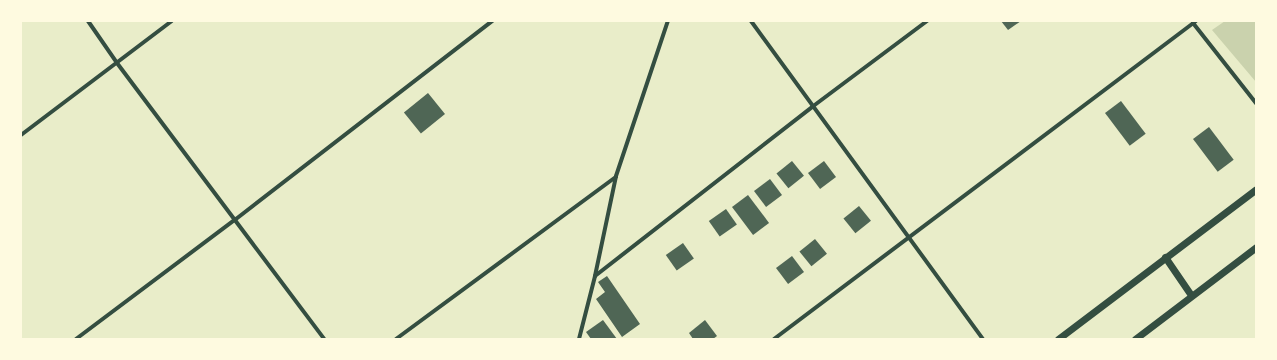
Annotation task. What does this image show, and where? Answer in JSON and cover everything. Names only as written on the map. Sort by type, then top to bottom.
[{"type":"street","points":[[88,21],[117,63],[236,219],[324,339]]},
{"type":"street","points":[[21,135],[172,21]]},
{"type":"street","points":[[76,339],[236,219],[492,21]]},
{"type":"street","points":[[579,339],[595,276],[616,176],[668,21]]},
{"type":"street","points":[[751,21],[812,107],[983,339]]},
{"type":"street","points":[[595,276],[812,107],[927,21]]},
{"type":"street","points":[[774,339],[1194,22],[1256,103]]},
{"type":"street","points":[[396,339],[616,176]]},
{"type":"street","points":[[1058,339],[1256,189]]},
{"type":"street","points":[[1135,339],[1256,247]]},
{"type":"street","points":[[1165,257],[1191,295]]},
{"type":"green space","points":[[1225,21],[1256,21],[1256,82],[1212,30]]},
{"type":"building","points":[[1001,21],[1021,21],[1008,30]]},
{"type":"building","points":[[428,93],[445,114],[421,133],[404,113]]},
{"type":"building","points":[[1121,101],[1146,134],[1130,146],[1105,113]]},
{"type":"building","points":[[1209,127],[1234,160],[1218,172],[1193,139]]},
{"type":"building","points":[[792,161],[804,176],[788,188],[776,174]]},
{"type":"building","points":[[824,161],[836,177],[820,189],[808,173]]},
{"type":"building","points":[[770,179],[782,195],[766,207],[754,191]]},
{"type":"building","points":[[748,195],[769,223],[753,235],[732,207]]},
{"type":"building","points":[[859,206],[871,221],[855,233],[843,219]]},
{"type":"building","points":[[726,209],[737,225],[720,237],[709,221]]},
{"type":"building","points":[[815,239],[827,254],[811,266],[799,252]]},
{"type":"building","points":[[683,243],[694,259],[677,271],[666,255]]},
{"type":"building","points":[[792,256],[804,272],[788,284],[776,268]]},
{"type":"building","points":[[607,276],[640,324],[622,337],[596,299],[605,292],[598,282]]},
{"type":"building","points":[[603,320],[617,339],[591,339],[586,332]]},
{"type":"building","points":[[705,320],[717,336],[713,339],[693,339],[689,333]]}]
